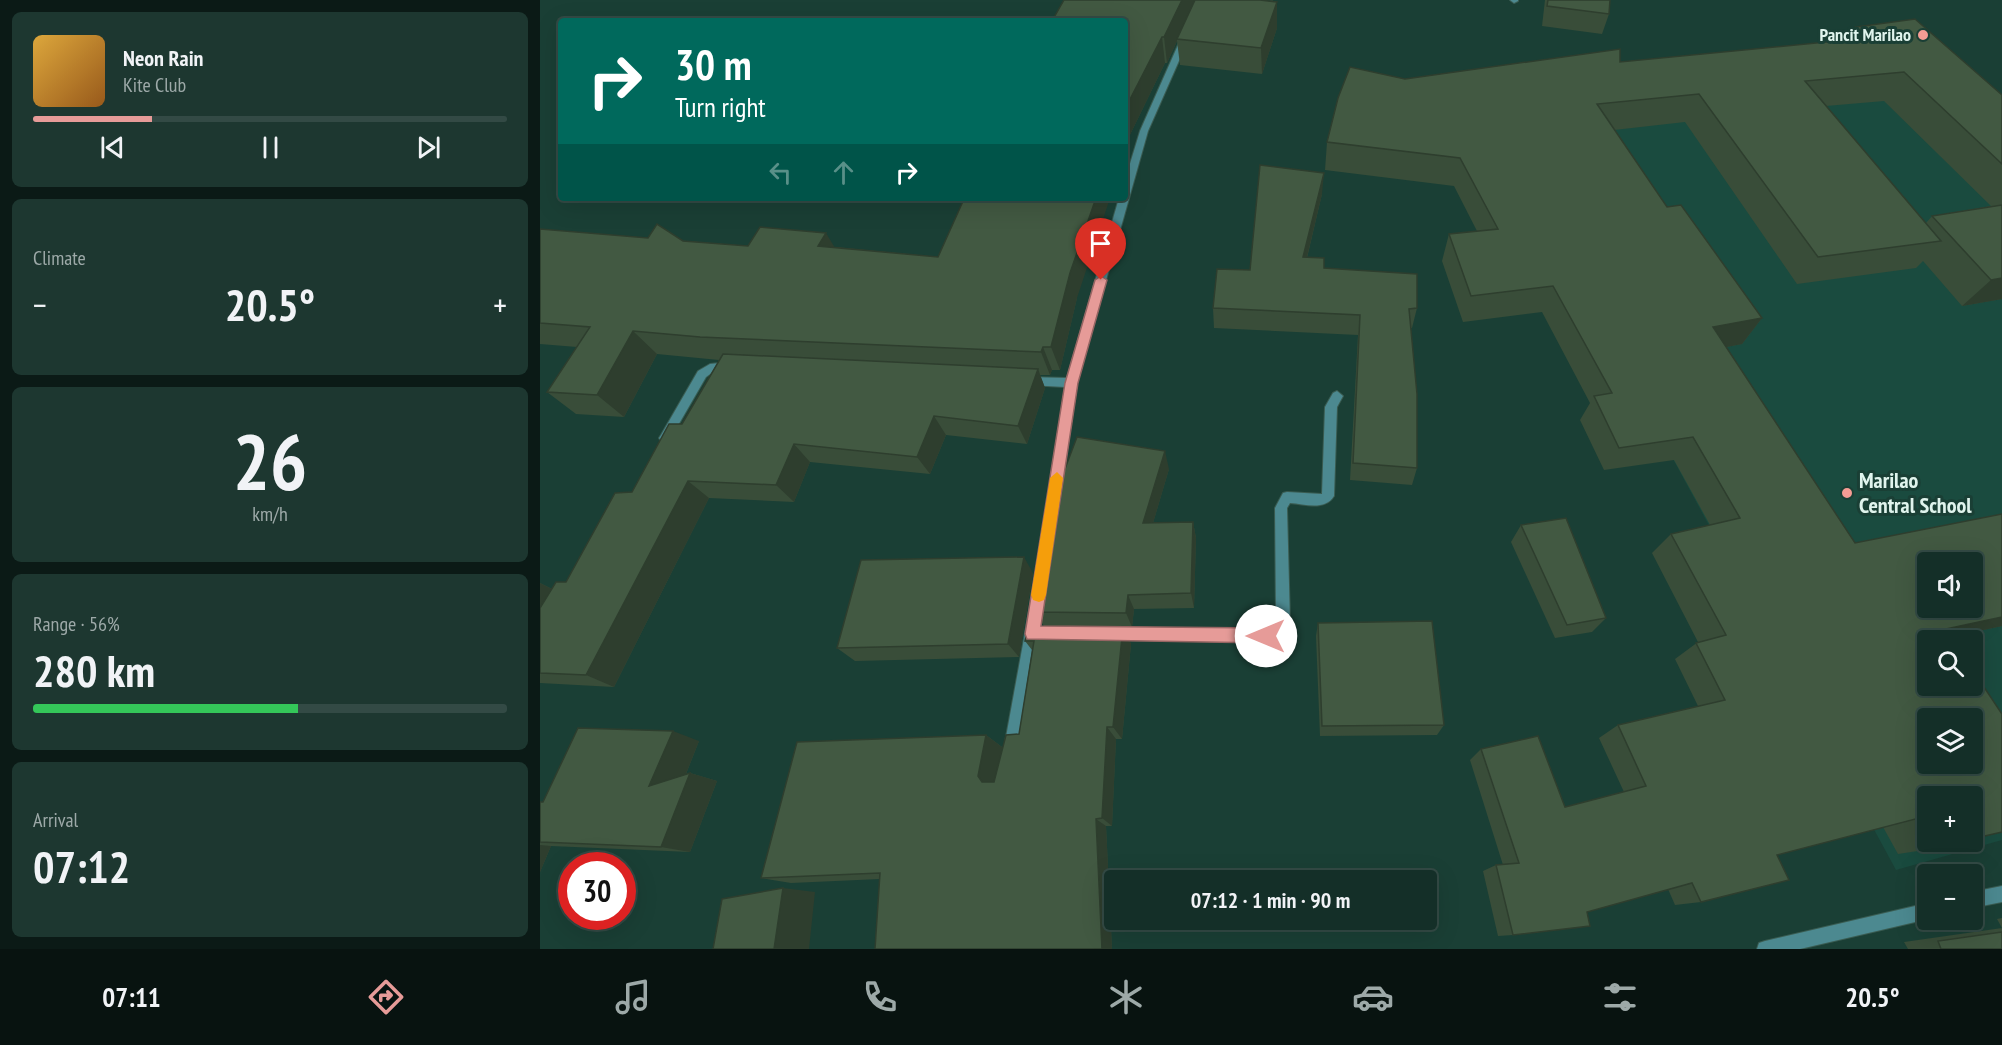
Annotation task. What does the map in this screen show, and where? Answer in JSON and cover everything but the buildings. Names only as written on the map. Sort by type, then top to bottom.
[{"type":"street","points":[[1128,187],[1144,131],[1188,33]]},
{"type":"street","points":[[1048,531],[1071,383],[1124,201]]},
{"type":"street","points":[[660,447],[702,375],[720,366],[743,367]]},
{"type":"street","points":[[1013,380],[1071,383]]},
{"type":"street","points":[[1103,634],[1266,636],[1275,632],[1282,622],[1281,508],[1287,497],[1323,500],[1328,496],[1331,407],[1337,396]]},
{"type":"street","points":[[1008,761],[1039,634],[1040,588]]},
{"type":"street","points":[[1983,898],[2002,894]]},
{"type":"street","points":[[1765,949],[1917,914]]},
{"type":"shaded area","name":"Marilao Central School","points":[[1900,41],[2002,139],[2002,840],[1983,845],[1983,786],[1917,786],[1917,852],[1960,852],[1896,870],[1654,424],[1466,94]]},
{"type":"slow traffic","points":[[1039,595],[1057,478]]},
{"type":"place","name":"Pancit Marilao","points":[[1923,35]]},
{"type":"place","name":"Marilao Central School","points":[[1847,493]]},
{"type":"route","points":[[1101,280],[1071,383],[1033,634],[1266,636]]}]
